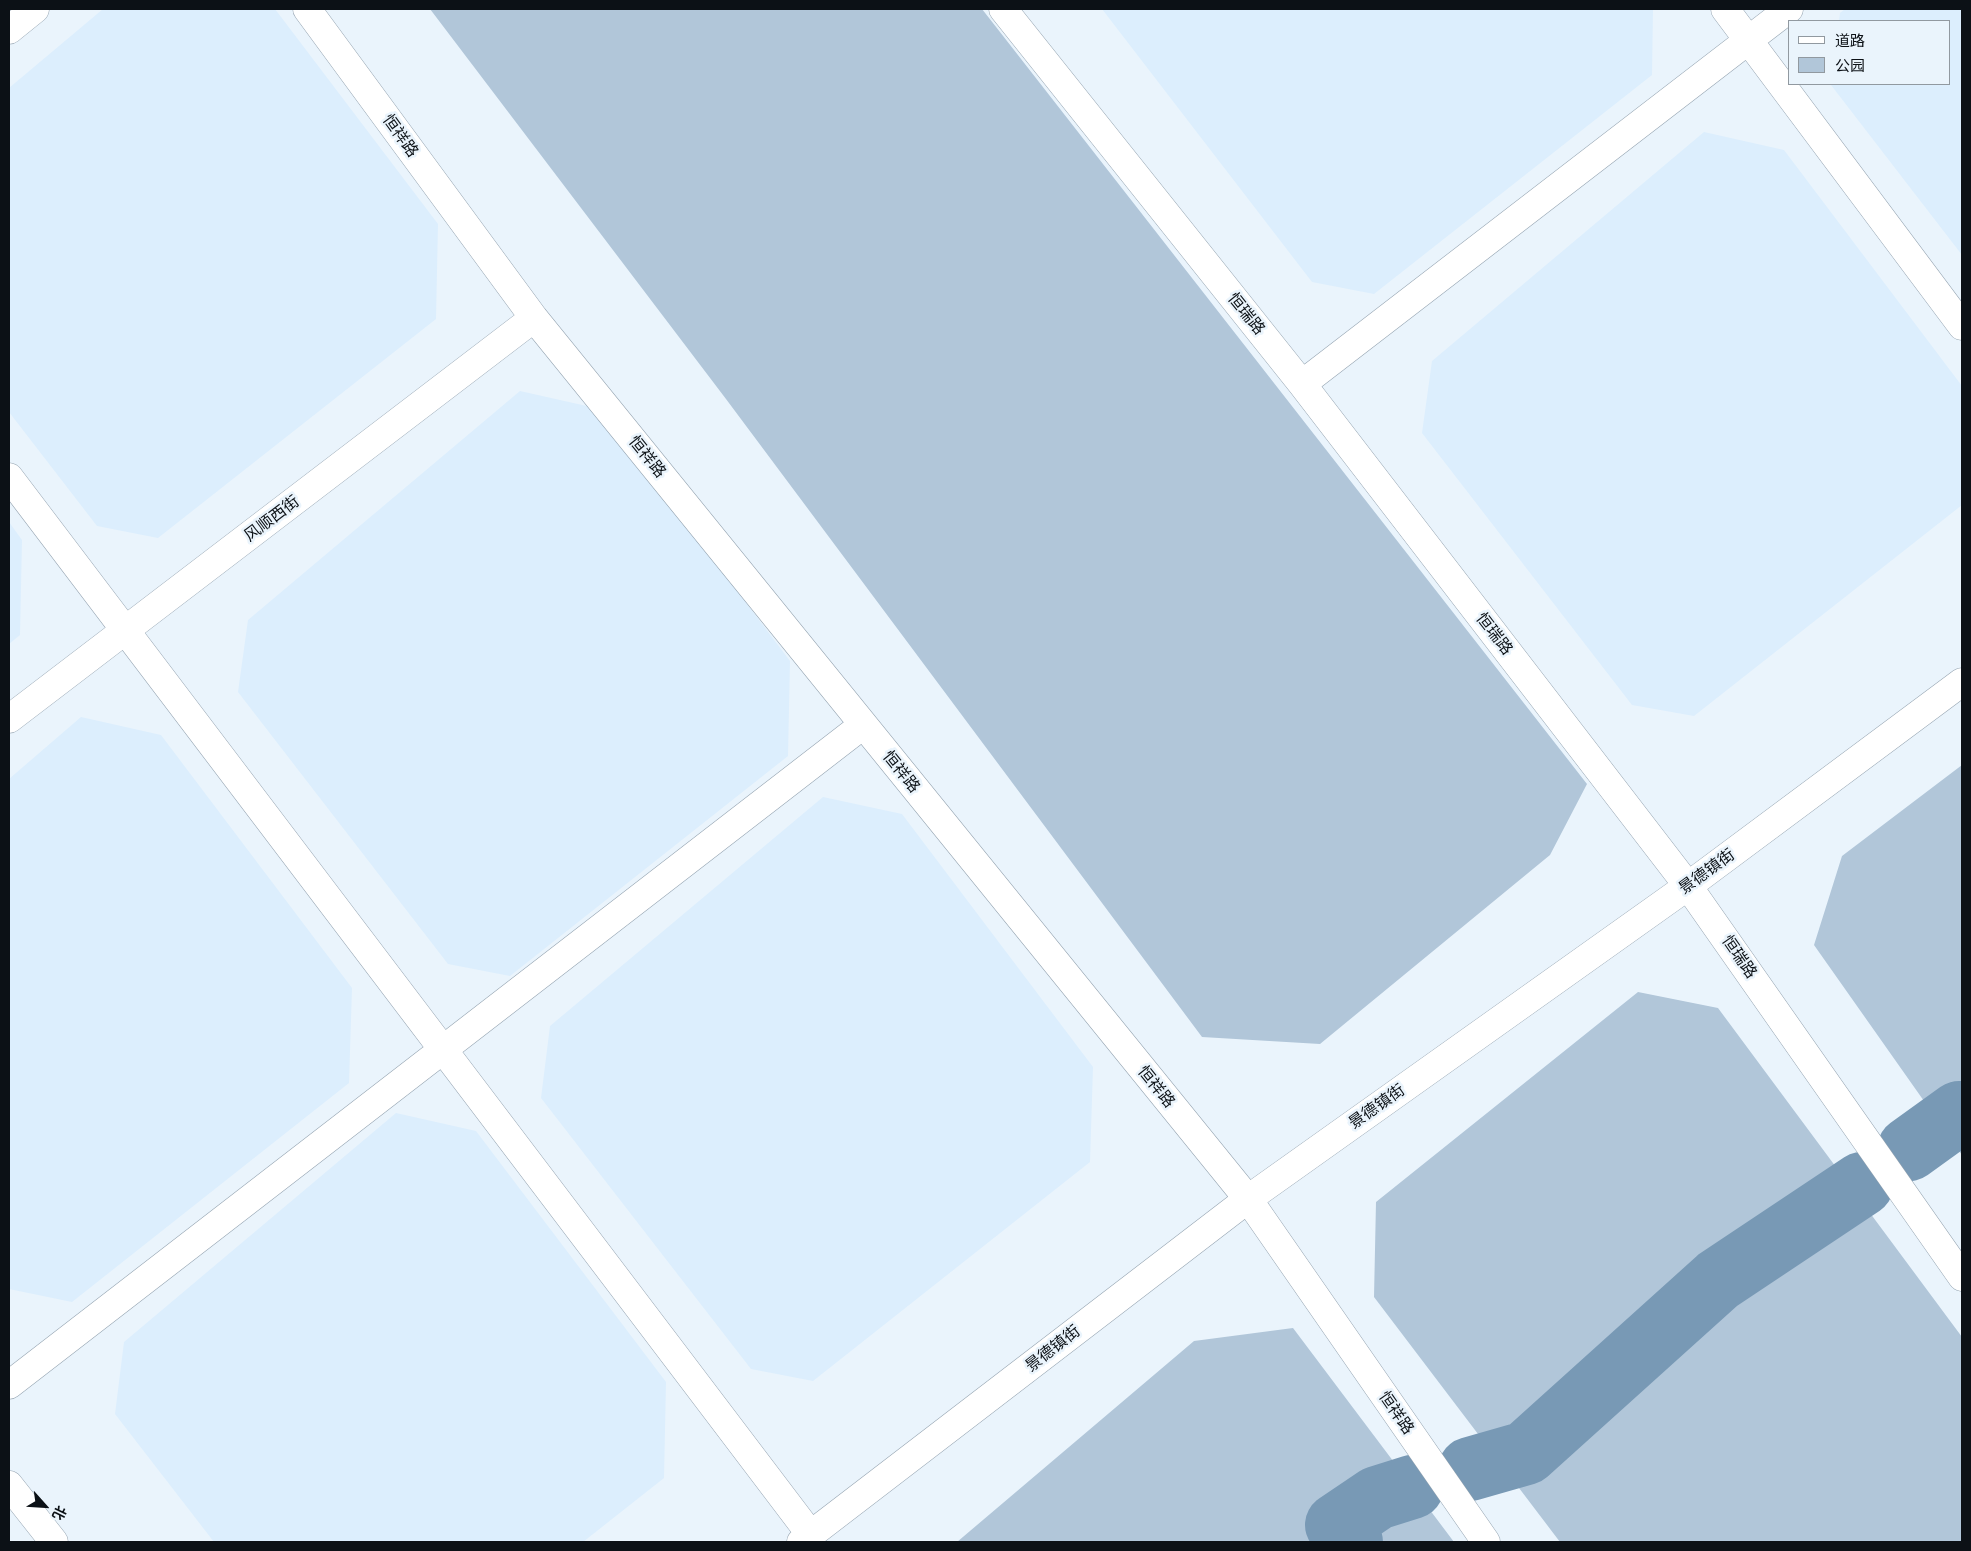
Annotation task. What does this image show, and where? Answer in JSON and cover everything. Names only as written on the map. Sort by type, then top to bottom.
[{"type":"street","points":[[9,30],[35,9]]},
{"type":"street","name":"恒祥路","points":[[307,9],[534,318],[1248,1199],[1486,1542]]},
{"type":"street","name":"恒瑞路","points":[[1003,9],[1302,384],[1688,886],[1962,1277]]},
{"type":"street","points":[[1725,9],[1962,326]]},
{"type":"street","points":[[1302,384],[1789,9]]},
{"type":"street","name":"风顺西街","points":[[9,719],[534,318]]},
{"type":"street","points":[[9,477],[443,1050],[806,1538]]},
{"type":"street","name":"景德镇街","points":[[806,1538],[1248,1199],[1688,886],[1962,682]]},
{"type":"street","points":[[9,1385],[863,725]]},
{"type":"street","points":[[9,1485],[54,1542]]},
{"type":"shaded area","points":[[103,9],[275,9],[438,224],[436,319],[158,538],[97,526],[9,412],[9,88]]},
{"type":"shaded area","points":[[1102,9],[1653,9],[1652,75],[1374,294],[1312,282]]},
{"type":"shaded area","points":[[1845,9],[1962,9],[1962,255],[1831,85],[1951,85],[1951,20],[1839,20],[1840,13]]},
{"type":"shaded area","points":[[1704,132],[1784,150],[1962,386],[1962,505],[1694,716],[1632,705],[1422,433],[1432,361]]},
{"type":"shaded area","points":[[520,391],[600,409],[790,661],[788,756],[510,976],[448,964],[238,692],[248,620]]},
{"type":"shaded area","points":[[9,522],[22,540],[20,635],[9,644]]},
{"type":"shaded area","points":[[81,717],[161,735],[352,988],[349,1083],[72,1302],[9,1289],[9,779]]},
{"type":"shaded area","points":[[823,797],[902,814],[1093,1067],[1090,1162],[813,1381],[751,1369],[541,1098],[550,1026]]},
{"type":"shaded area","points":[[396,1113],[476,1131],[666,1382],[664,1478],[583,1542],[214,1542],[115,1414],[124,1342]]},
{"type":"green space","points":[[430,9],[982,9],[1587,784],[1550,855],[1320,1044],[1202,1037],[726,399]]},
{"type":"green space","points":[[1962,765],[1962,1155],[1814,945],[1842,856]]},
{"type":"green space","points":[[1638,992],[1718,1008],[1962,1337],[1962,1542],[1560,1542],[1374,1297],[1376,1202]]},
{"type":"green space","points":[[1293,1328],[1454,1542],[957,1542],[1194,1341]]},
{"type":"waterway","points":[[1909,1149],[1959,1113],[1962,1116]]},
{"type":"waterway","points":[[1470,1469],[1526,1453],[1718,1280],[1862,1184]]},
{"type":"waterway","points":[[1351,1542],[1337,1525],[1377,1498],[1412,1487]]}]
